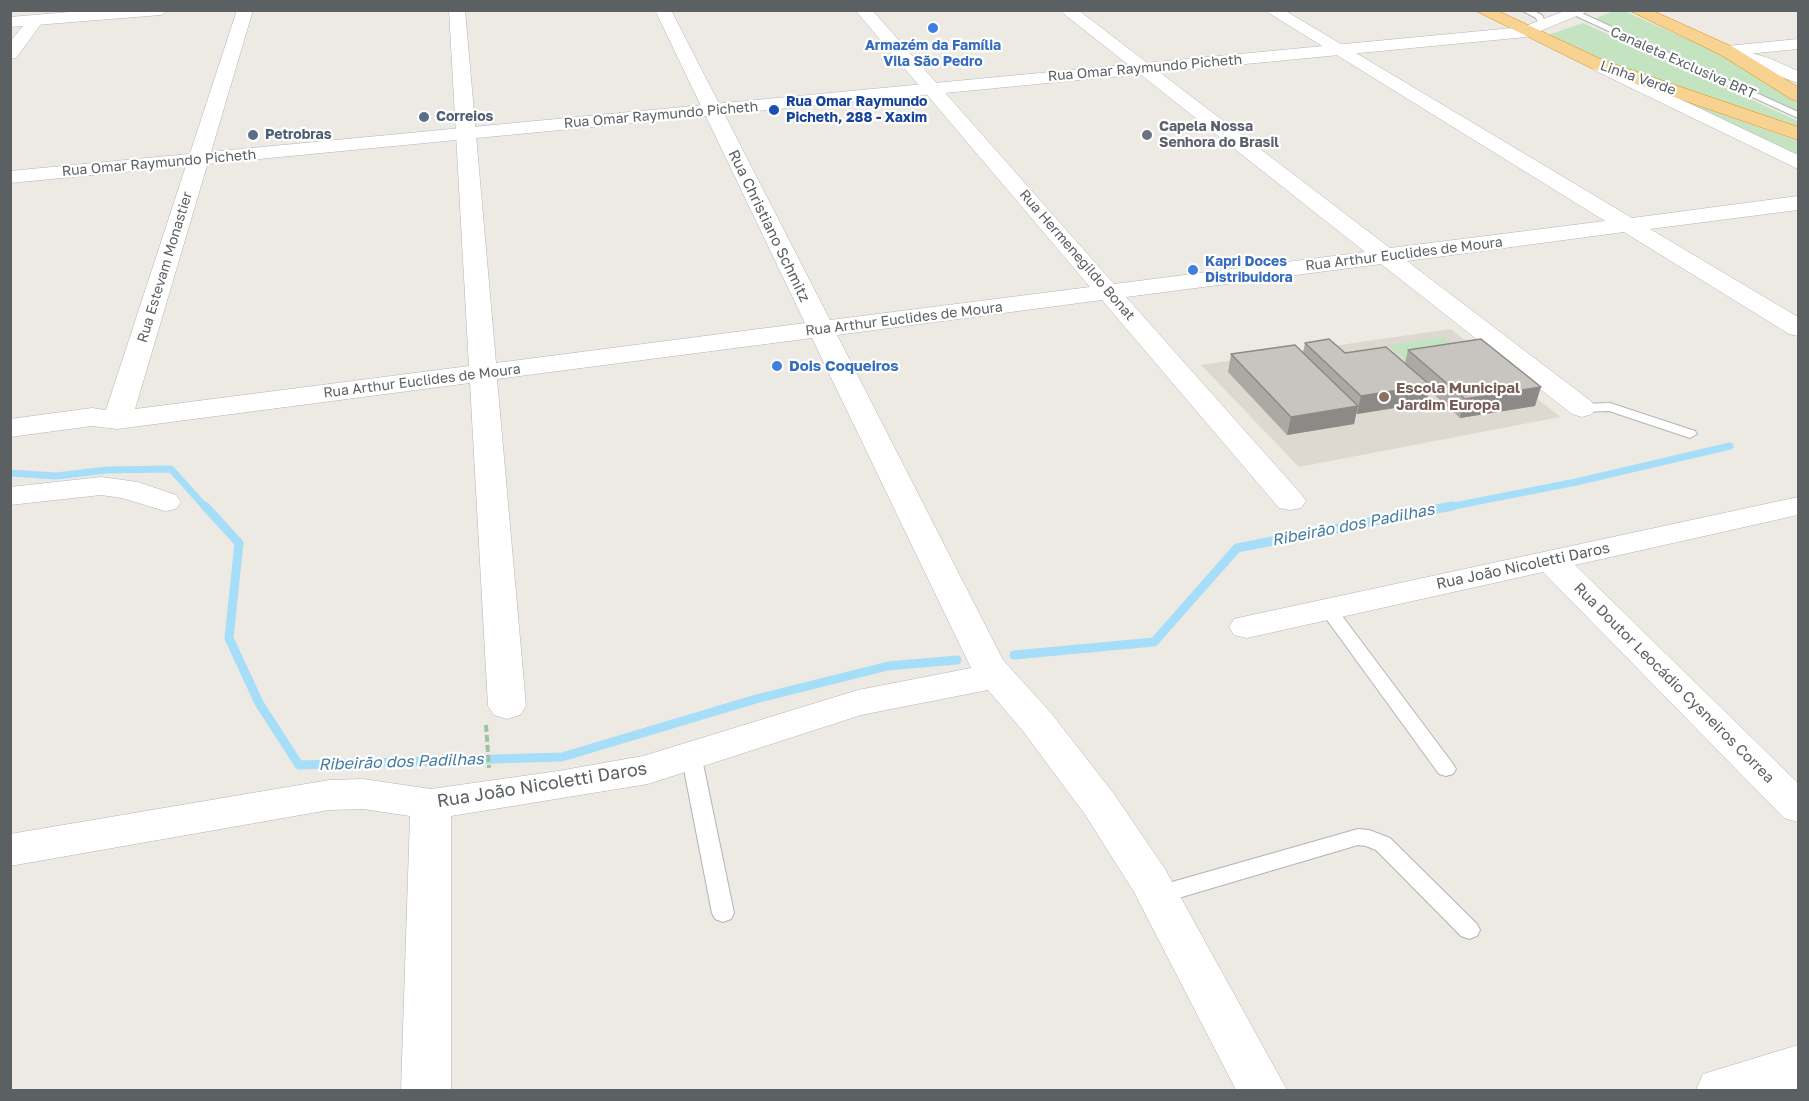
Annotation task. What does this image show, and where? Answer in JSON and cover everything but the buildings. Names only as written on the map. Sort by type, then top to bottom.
[{"type":"highway","name":"Linha Verde","points":[[1482,10],[1535,29],[1599,65],[1798,134]]},
{"type":"highway","points":[[1636,10],[1727,51],[1798,95]]},
{"type":"street","points":[[10,22],[94,13],[161,10]]},
{"type":"street","name":"Rua Estevam Monastier","points":[[117,420],[245,10]]},
{"type":"street","points":[[457,10],[483,373],[496,714]]},
{"type":"street","name":"Rua Christiano Schmitz","points":[[663,10],[992,671],[1037,722],[1100,805],[1158,896],[1262,1090]]},
{"type":"street","name":"Rua Hermenegildo Bonat","points":[[863,10],[1290,501]]},
{"type":"street","points":[[1067,10],[1582,408]]},
{"type":"street","points":[[1272,10],[1798,328]]},
{"type":"street","name":"Rua Omar Raymundo Picheth","points":[[10,177],[1338,50],[1535,29],[1575,12]]},
{"type":"street","points":[[10,54],[36,20]]},
{"type":"street","points":[[1727,51],[1798,44]]},
{"type":"street","points":[[1727,51],[1763,62],[1798,78]]},
{"type":"street","points":[[1599,65],[1798,163]]},
{"type":"street","name":"Rua Arthur Euclides de Moura","points":[[10,428],[92,417],[117,420],[1798,203]]},
{"type":"street","points":[[10,496],[101,486],[127,489],[165,502]]},
{"type":"street","name":"Rua João Nicoletti Daros","points":[[1247,627],[1798,506]]},
{"type":"street","name":"Rua Doutor Leocádio Cysneiros Correa","points":[[1550,560],[1798,807]]},
{"type":"street","name":"Rua João Nicoletti Daros","points":[[10,850],[329,795],[363,794],[431,804],[648,770],[691,754],[858,703],[992,671]]},
{"type":"street","points":[[426,1090],[431,804]]},
{"type":"street","points":[[1721,1090],[1798,1067]]},
{"type":"lane","points":[[1525,10],[1536,15],[1535,29]]},
{"type":"lane","name":"Canaleta Exclusiva BRT","points":[[1575,12],[1798,115]]},
{"type":"lane","points":[[1582,408],[1610,407],[1690,434]]},
{"type":"lane","points":[[1328,609],[1446,769]]},
{"type":"lane","points":[[691,754],[723,913]]},
{"type":"lane","points":[[1158,896],[1358,837],[1369,838],[1383,844],[1469,930]]},
{"type":"path","points":[[490,775],[496,714]]},
{"type":"shaded area","name":"Escola Municipal Jardim Europa","points":[[1451,329],[1560,417],[1299,467],[1201,365]]},
{"type":"green space","points":[[1614,11],[1624,11],[1721,54],[1798,102],[1798,113],[1591,20]]},
{"type":"green space","points":[[1583,23],[1798,121],[1798,129],[1614,65],[1548,35]]},
{"type":"green space","points":[[1687,102],[1798,141],[1798,157]]},
{"type":"green space","points":[[1444,337],[1464,354],[1407,362],[1388,345]]},
{"type":"waterway","name":"Ribeirão dos Padilhas","points":[[1444,508],[1576,482],[1730,446]]},
{"type":"waterway","name":"Ribeirão dos Padilhas","points":[[10,473],[56,476],[107,470],[171,469],[206,508]]},
{"type":"waterway","name":"Ribeirão dos Padilhas","points":[[205,506],[239,543],[229,638],[259,703],[299,765],[562,757],[756,699],[888,666],[957,660]]},
{"type":"waterway","name":"Ribeirão dos Padilhas","points":[[1014,655],[1154,642],[1237,548],[1452,506]]},
{"type":"place","name":"Armazém da Família Vila São Pedro","points":[[933,28]]},
{"type":"place","name":"Rua Omar Raymundo Picheth, 288 - Xaxim","points":[[774,110]]},
{"type":"place","name":"Correios","points":[[424,117]]},
{"type":"place","name":"Petrobras","points":[[253,135]]},
{"type":"place","name":"Capela Nossa Senhora do Brasil","points":[[1147,135]]},
{"type":"place","name":"Kapri Doces Distribuidora","points":[[1193,270]]},
{"type":"place","name":"Dois Coqueiros","points":[[777,366]]},
{"type":"place","name":"Escola Municipal Jardim Europa","points":[[1384,397]]}]
